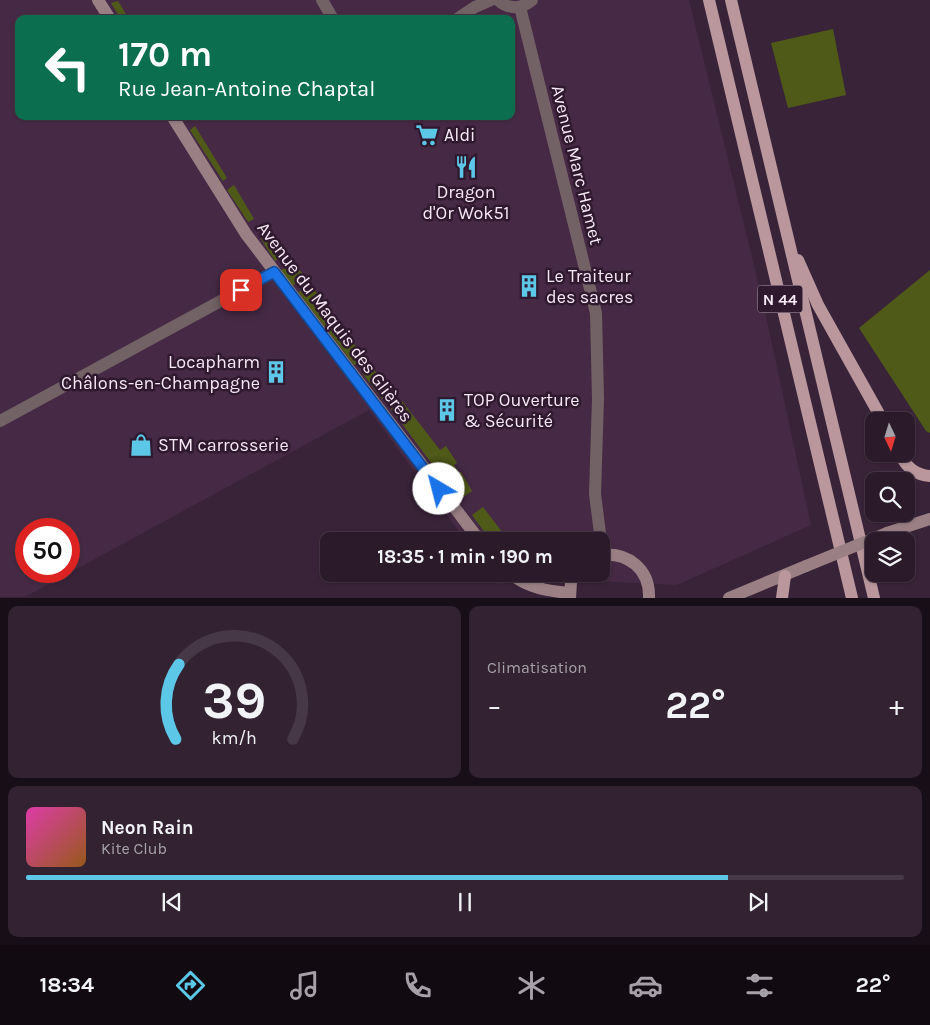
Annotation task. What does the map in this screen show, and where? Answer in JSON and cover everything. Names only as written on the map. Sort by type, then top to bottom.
[{"type":"main road","points":[[98,0],[107,15]]},
{"type":"main road","name":"N 44","points":[[709,0],[852,598]]},
{"type":"main road","name":"N 44","points":[[731,0],[874,598]]},
{"type":"main road","name":"Avenue du Maquis des Glières","points":[[175,120],[246,234],[473,532]]},
{"type":"main road","points":[[786,234],[818,306],[879,412]]},
{"type":"main road","points":[[904,462],[917,474],[930,476]]},
{"type":"main road","points":[[729,598],[887,533],[930,519]]},
{"type":"main road","points":[[610,552],[628,558],[638,566],[646,576],[650,588],[649,598]]},
{"type":"main road","points":[[782,598],[785,576]]},
{"type":"main road","points":[[524,582],[542,590],[570,595],[571,582]]},
{"type":"street","points":[[322,0],[331,15]]},
{"type":"street","points":[[463,15],[491,0]]},
{"type":"street","points":[[498,0],[507,6],[520,7],[532,0]]},
{"type":"street","name":"Avenue Marc Hamet","points":[[520,7],[596,313],[598,399],[595,494],[599,532]]},
{"type":"street","points":[[0,421],[274,272]]},
{"type":"shaded area","points":[[0,0],[689,0],[762,298],[811,525],[677,585],[610,582],[610,532],[459,532],[369,410],[80,567],[80,518],[15,518],[15,583],[51,583],[25,597],[0,597]]},
{"type":"shaded area","points":[[496,582],[520,582],[497,584]]},
{"type":"green space","points":[[118,1],[127,15],[118,15],[111,3]]},
{"type":"green space","points":[[833,29],[846,95],[788,108],[771,43]]},
{"type":"green space","points":[[195,126],[227,178],[223,181],[190,130]]},
{"type":"green space","points":[[234,185],[254,219],[248,222],[227,190]]},
{"type":"green space","points":[[268,235],[281,258],[275,261],[261,239]]},
{"type":"green space","points":[[295,263],[305,278],[292,286],[281,270]]},
{"type":"green space","points":[[930,270],[930,433],[926,431],[859,328]]},
{"type":"green space","points":[[311,285],[365,359],[354,365],[298,292]]},
{"type":"green space","points":[[370,365],[396,397],[384,401],[362,373]]},
{"type":"green space","points":[[402,401],[440,450],[446,446],[457,463],[454,465],[459,473],[461,472],[472,491],[459,500],[391,409]]},
{"type":"green space","points":[[483,507],[502,532],[484,532],[472,515]]},
{"type":"place","name":"Aldi","points":[[427,135]]},
{"type":"place","name":"Dragon d'Or Wok51","points":[[466,167]]},
{"type":"place","name":"Le Traiteur des sacres","points":[[529,286]]},
{"type":"place","name":"Locapharm Châlons-en-Champagne","points":[[276,372]]},
{"type":"place","name":"TOP Ouverture & Sécurité","points":[[447,410]]},
{"type":"place","name":"STM carrosserie","points":[[141,445]]},
{"type":"route","points":[[241,290],[274,272],[439,489]]}]
